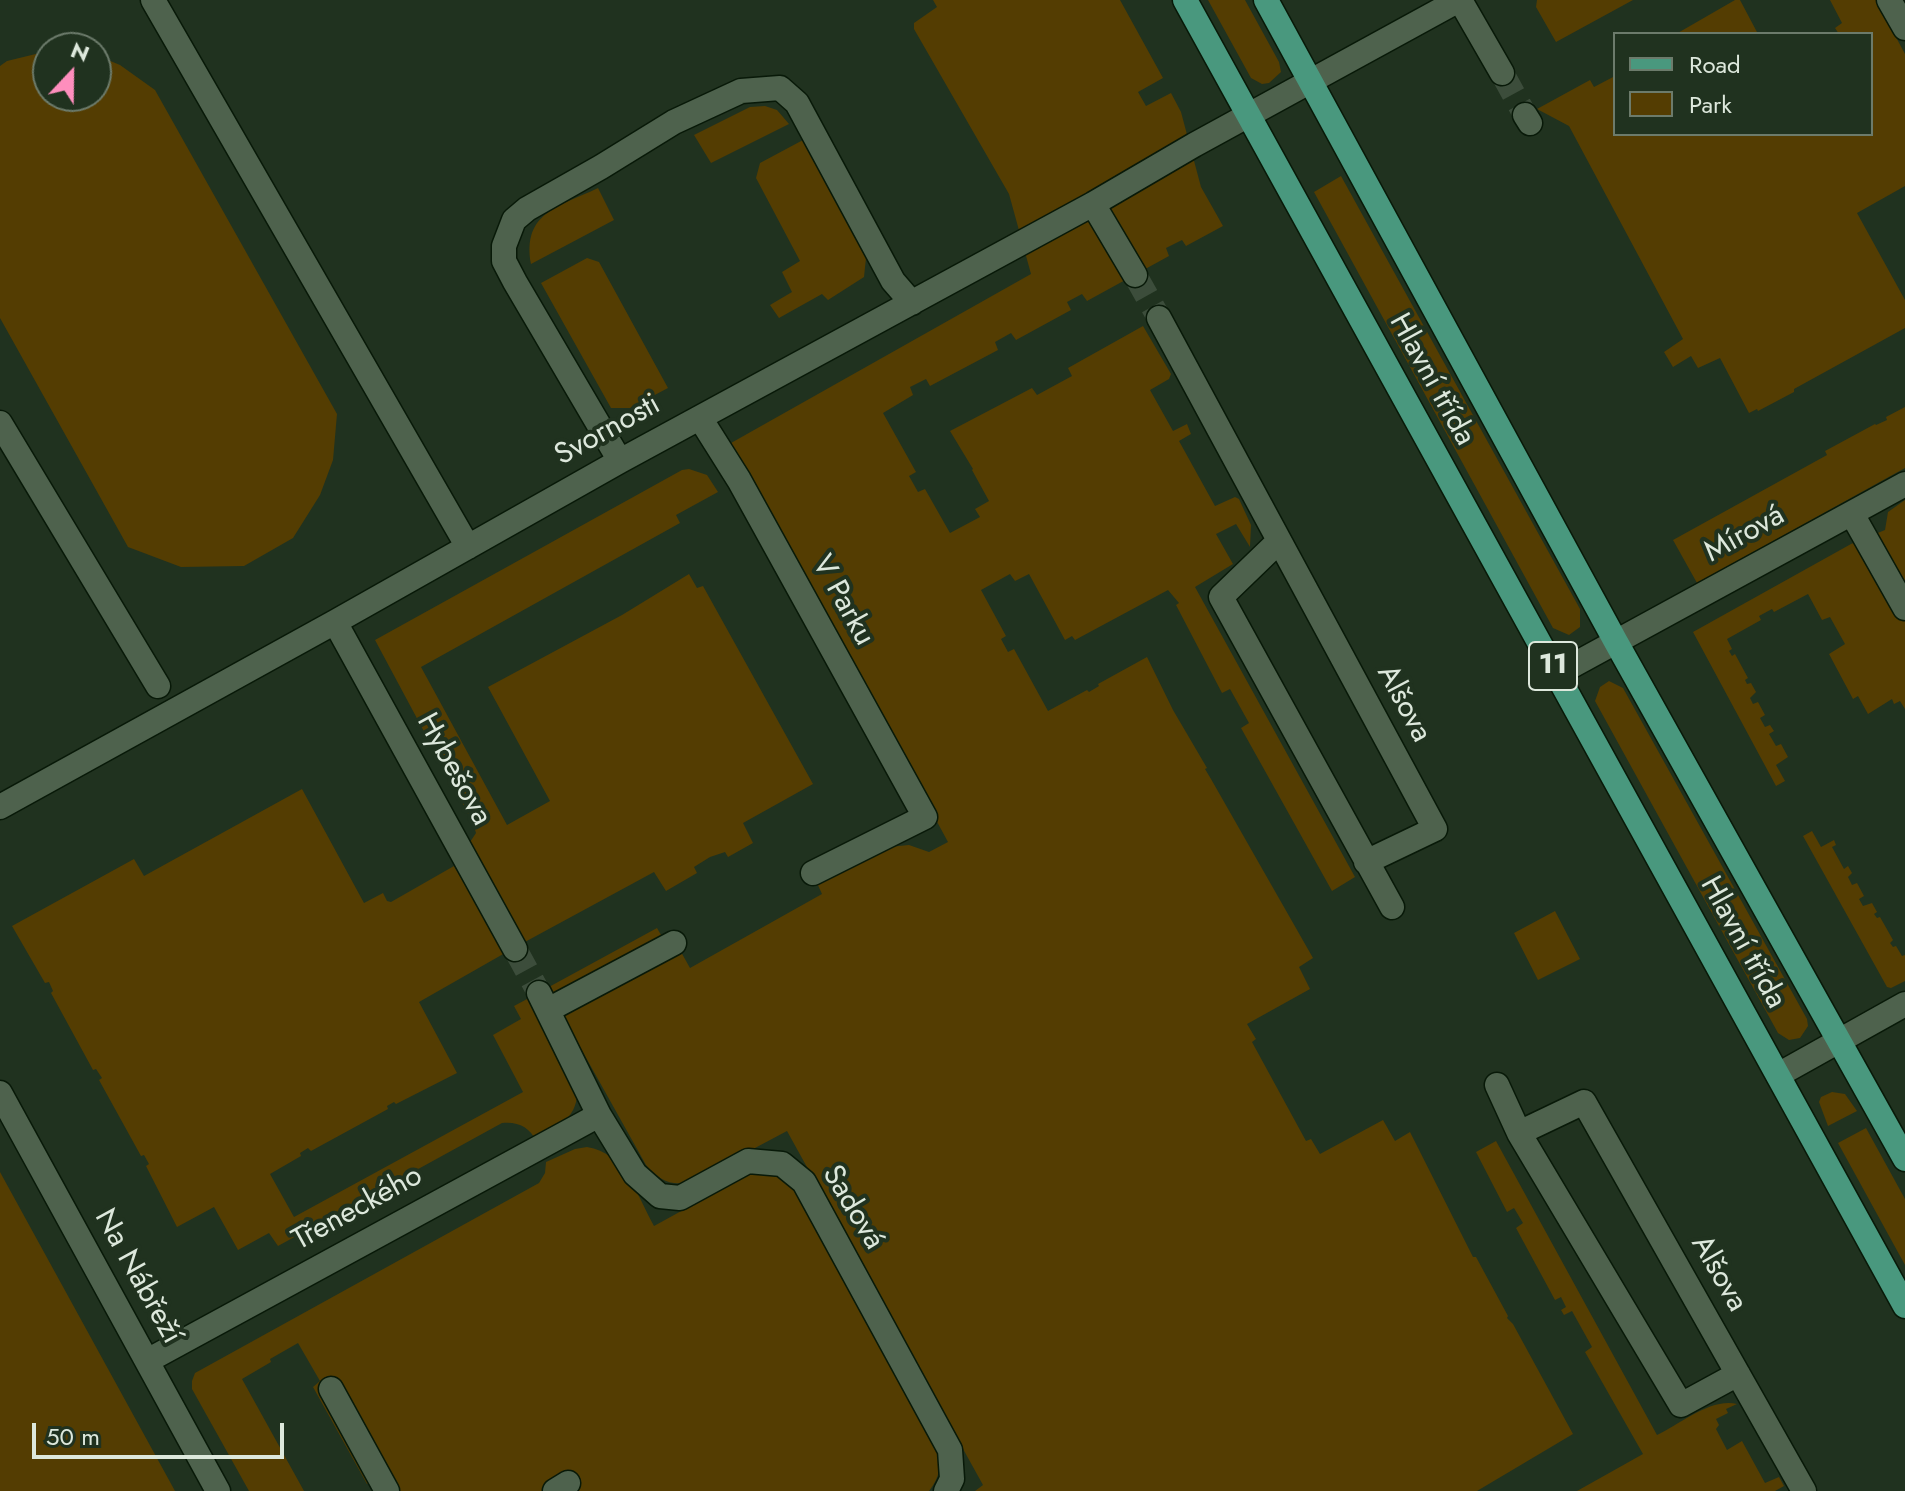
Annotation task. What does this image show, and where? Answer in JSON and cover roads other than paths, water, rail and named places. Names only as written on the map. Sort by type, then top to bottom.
[{"type":"main road","name":"Hlavní třída","points":[[1185,0],[1905,1306]]},
{"type":"main road","name":"11","points":[[1266,0],[1616,642],[1905,1159]]},
{"type":"street","points":[[153,0],[468,547]]},
{"type":"street","points":[[1250,116],[1459,0],[1502,73]]},
{"type":"street","points":[[1889,0],[1905,28]]},
{"type":"street","points":[[620,461],[515,282],[504,261],[504,246],[514,220],[527,209],[674,122],[741,91],[780,88],[797,103],[893,281],[912,303]]},
{"type":"street","name":"Svornosti","points":[[0,807],[620,461],[1250,116]]},
{"type":"street","points":[[1093,204],[1135,275]]},
{"type":"street","name":"Alšova","points":[[1159,318],[1435,829],[1366,862]]},
{"type":"street","name":"V Parku","points":[[700,418],[739,480],[925,817],[813,873]]},
{"type":"street","points":[[0,423],[158,686]]},
{"type":"street","name":"Mírová","points":[[1616,642],[1905,484]]},
{"type":"street","points":[[1852,514],[1905,608]]},
{"type":"street","points":[[1279,541],[1221,597],[1392,907]]},
{"type":"street","name":"Hybešova","points":[[335,622],[515,949]]},
{"type":"street","points":[[1557,674],[1616,642]]},
{"type":"street","name":"Sadová","points":[[674,943],[544,1002],[599,1115],[635,1174],[660,1196],[680,1198],[748,1161],[782,1164],[804,1182],[950,1450],[952,1479],[946,1491]]},
{"type":"street","points":[[1778,1075],[1905,1004]]},
{"type":"street","points":[[1497,1085],[1519,1133],[1681,1405],[1738,1374]]},
{"type":"street","name":"Na Nábřeží","points":[[0,1093],[218,1491]]},
{"type":"street","name":"Alšova","points":[[1519,1133],[1584,1102],[1804,1491]]},
{"type":"street","name":"Třeneckého","points":[[147,1361],[599,1115]]},
{"type":"street","points":[[331,1389],[387,1491]]},
{"type":"tunnel","points":[[1502,73],[1525,115]]},
{"type":"tunnel","points":[[1135,275],[1159,318]]},
{"type":"tunnel","points":[[515,949],[539,993]]}]
